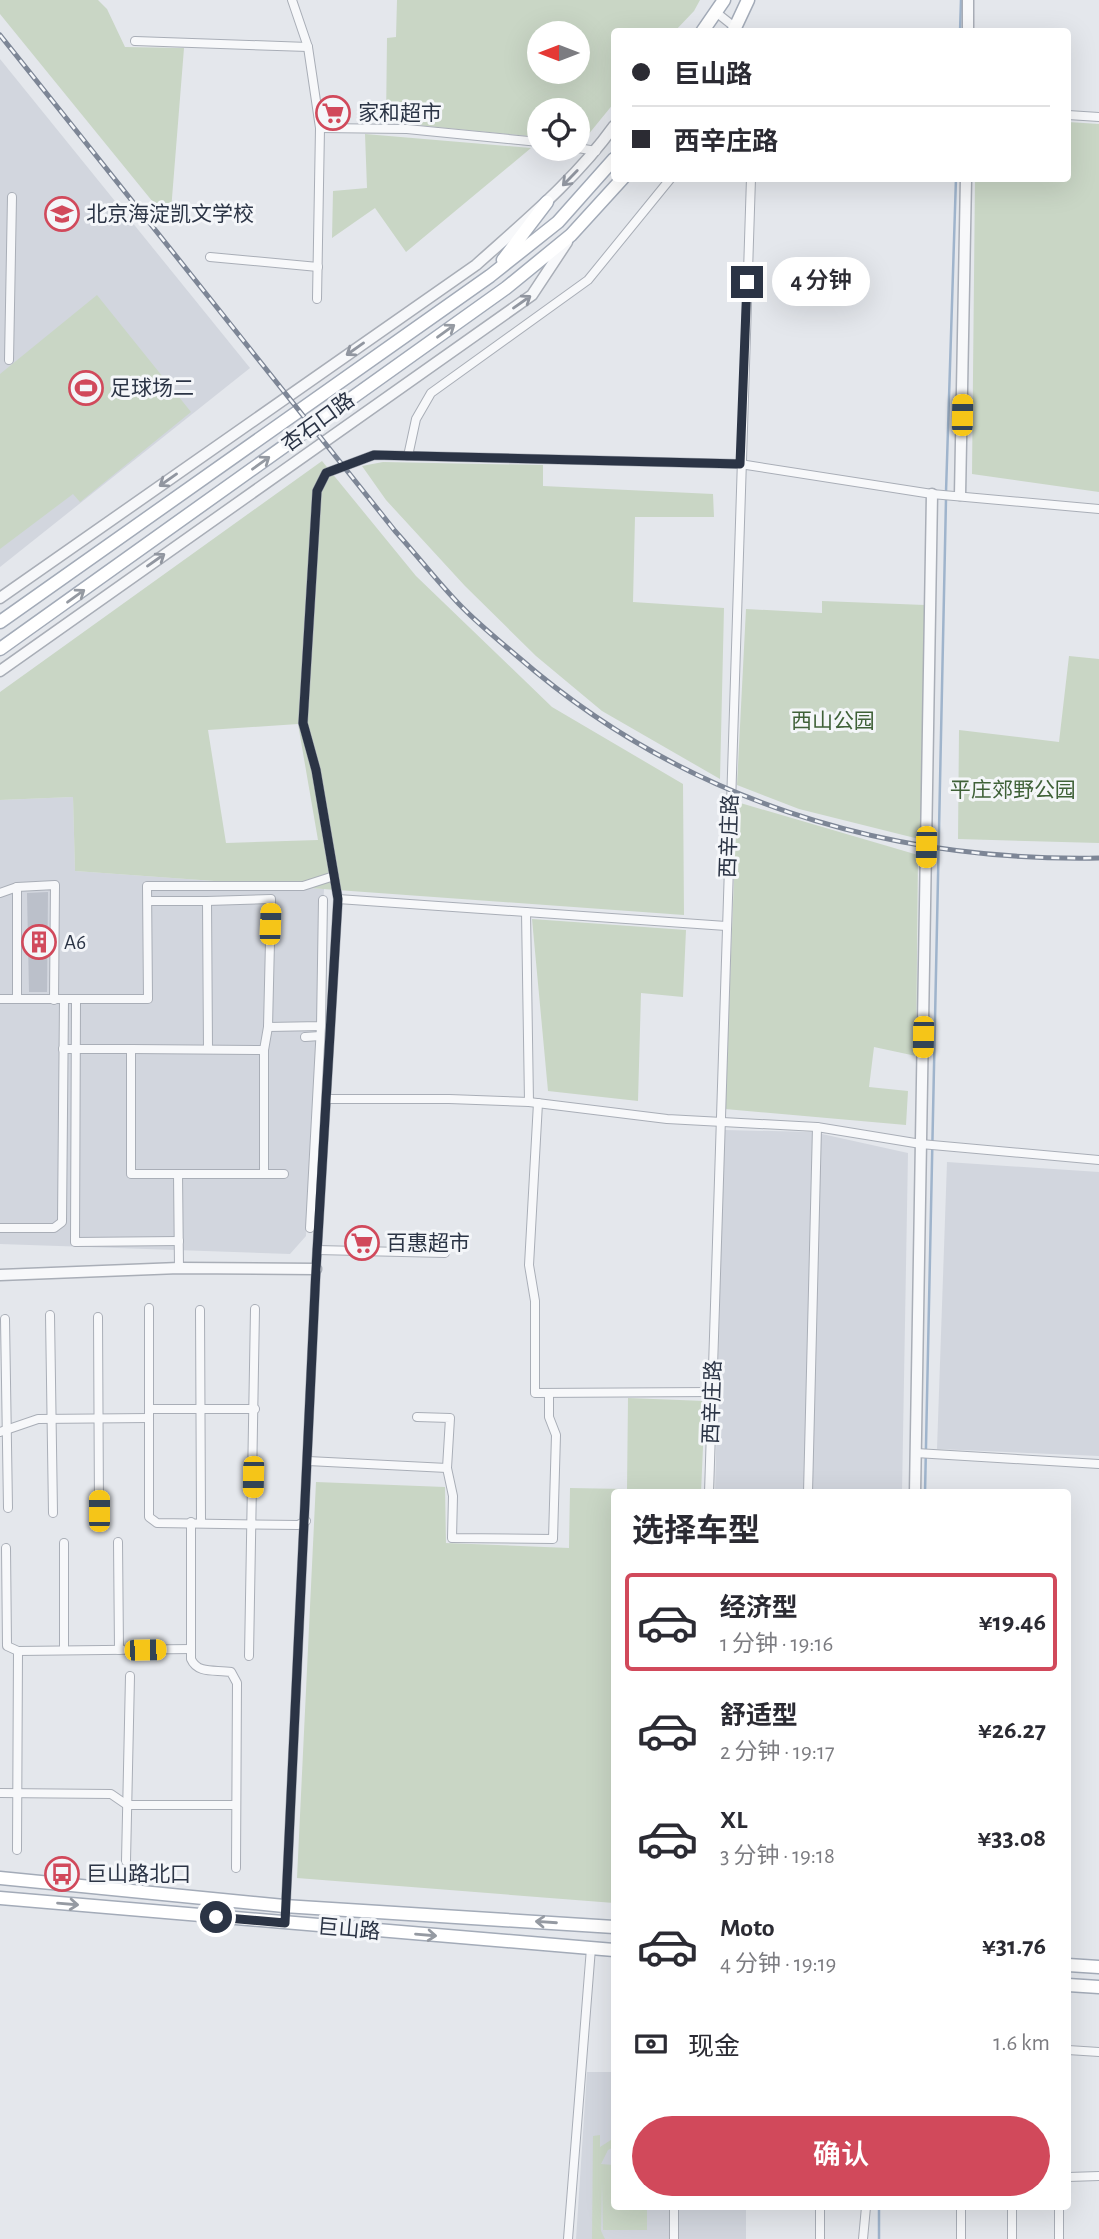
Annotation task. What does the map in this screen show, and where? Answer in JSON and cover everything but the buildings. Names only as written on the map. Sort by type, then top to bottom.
[{"type":"main road","points":[[705,28],[724,0]]},
{"type":"main road","points":[[737,28],[748,0]]},
{"type":"main road","name":"杏石口路","points":[[0,621],[490,276],[558,222],[611,162]]},
{"type":"main road","name":"杏石口路","points":[[0,649],[506,288],[571,236],[619,182]]},
{"type":"main road","points":[[490,276],[547,202]]},
{"type":"main road","points":[[0,616],[20,607]]},
{"type":"main road","points":[[0,658],[46,617]]},
{"type":"main road","name":"巨山路","points":[[0,1878],[284,1906],[611,1927]]},
{"type":"main road","name":"巨山路","points":[[0,1898],[611,1950]]},
{"type":"main road","points":[[1071,1965],[1099,1968]]},
{"type":"main road","points":[[1071,1985],[1099,1987]]},
{"type":"street","points":[[292,0],[308,47],[320,128],[317,299]]},
{"type":"street","points":[[968,0],[968,28]]},
{"type":"street","points":[[717,13],[734,28]]},
{"type":"street","points":[[135,41],[308,47]]},
{"type":"street","points":[[1071,115],[1099,117]]},
{"type":"street","points":[[320,128],[407,129],[527,141]]},
{"type":"street","name":"杏石口路","points":[[0,598],[476,265],[547,202],[596,151],[611,130]]},
{"type":"street","points":[[590,150],[596,151]]},
{"type":"street","points":[[408,456],[416,419],[431,393],[588,280],[668,182]]},
{"type":"street","name":"西辛庄路","points":[[709,1489],[751,182]]},
{"type":"street","points":[[960,495],[966,182]]},
{"type":"street","points":[[9,360],[12,197]]},
{"type":"street","points":[[0,671],[532,295],[571,236]]},
{"type":"street","points":[[0,251],[10,251]]},
{"type":"street","points":[[210,257],[318,267]]},
{"type":"street","points":[[285,1923],[316,1269],[338,899],[316,770],[303,723],[317,491],[326,473],[374,455],[740,464],[932,494],[1099,509]]},
{"type":"street","points":[[915,1489],[932,494]]},
{"type":"street","points":[[0,999],[148,999],[147,886],[303,886],[334,876]]},
{"type":"street","points":[[0,893],[17,887],[55,885],[63,1049],[62,1222],[54,1227],[0,1228]]},
{"type":"street","points":[[17,887],[17,999]]},
{"type":"street","points":[[148,901],[271,899],[268,1027],[264,1050],[264,1174]]},
{"type":"street","points":[[338,899],[726,926]]},
{"type":"street","points":[[310,1228],[321,1026],[323,900]]},
{"type":"street","points":[[207,901],[208,1048]]},
{"type":"street","points":[[526,912],[534,1102],[529,1265],[535,1301],[535,1392],[712,1392]]},
{"type":"street","points":[[76,1000],[75,1242],[178,1241]]},
{"type":"street","points":[[268,1027],[321,1026]]},
{"type":"street","points":[[305,1037],[320,1036]]},
{"type":"street","points":[[63,1049],[264,1050]]},
{"type":"street","points":[[131,1049],[126,1173],[284,1174]]},
{"type":"street","points":[[326,1099],[534,1102],[667,1119],[817,1127],[921,1144],[1099,1160]]},
{"type":"street","points":[[808,1489],[817,1127]]},
{"type":"street","points":[[178,1174],[179,1268]]},
{"type":"street","points":[[317,1250],[444,1253]]},
{"type":"street","points":[[0,1275],[179,1268],[316,1269]]},
{"type":"street","points":[[149,1308],[149,1517],[157,1522],[298,1525],[306,1521]]},
{"type":"street","points":[[249,1657],[255,1309]]},
{"type":"street","points":[[200,1310],[191,1659],[197,1668],[231,1672],[236,1679],[236,1868]]},
{"type":"street","points":[[50,1315],[53,1513]]},
{"type":"street","points":[[98,1317],[99,1511]]},
{"type":"street","points":[[5,1319],[4,1431],[8,1508]]},
{"type":"street","points":[[417,1418],[450,1418],[447,1468],[453,1496],[452,1538],[553,1539],[556,1434],[549,1416],[549,1393]]},
{"type":"street","points":[[4,1431],[38,1419],[99,1419],[255,1409]]},
{"type":"street","points":[[916,1453],[1099,1464]]},
{"type":"street","points":[[308,1461],[447,1468]]},
{"type":"street","points":[[118,1542],[119,1650]]},
{"type":"street","points":[[64,1543],[64,1650]]},
{"type":"street","points":[[6,1548],[7,1646],[18,1651],[191,1649]]},
{"type":"street","points":[[17,1850],[18,1651]]},
{"type":"street","points":[[126,1861],[130,1676]]},
{"type":"street","points":[[0,1793],[111,1794],[127,1805],[236,1805]]},
{"type":"street","points":[[568,2239],[591,1948]]},
{"type":"street","points":[[1071,2050],[1099,2052]]},
{"type":"street","points":[[1071,2177],[1099,2176]]},
{"type":"street","points":[[674,2210],[674,2239]]},
{"type":"street","points":[[820,2210],[820,2239]]},
{"type":"street","points":[[863,2239],[866,2210]]},
{"type":"street","points":[[961,2210],[961,2239]]},
{"type":"street","points":[[1012,2210],[1012,2239]]},
{"type":"street","points":[[1059,2210],[1059,2239]]},
{"type":"shaded area","name":"北京海淀凯文学校","points":[[0,59],[250,368],[0,567]]},
{"type":"shaded area","points":[[73,797],[75,871],[324,889],[306,1236],[290,1254],[0,1244],[0,800]]},
{"type":"shaded area","points":[[724,1130],[813,1132],[908,1153],[902,1489],[715,1489]]},
{"type":"shaded area","points":[[947,1162],[1099,1172],[1099,1456],[937,1449]]},
{"type":"shaded area","points":[[587,2072],[611,2072],[611,2210],[746,2210],[746,2239],[576,2239]]},
{"type":"green space","points":[[0,0],[98,0],[107,9],[125,47],[184,48],[170,223],[0,14]]},
{"type":"green space","points":[[397,0],[700,0],[694,11],[678,28],[611,28],[611,107],[590,132],[590,98],[527,98],[527,136],[386,122],[387,38],[396,37]]},
{"type":"green space","points":[[1071,122],[1099,124],[1099,492],[972,474],[975,182],[1071,182]]},
{"type":"green space","points":[[365,134],[527,148],[527,151],[406,252],[375,208],[332,238],[333,191],[367,188]]},
{"type":"green space","name":"足球场二","points":[[97,295],[191,412],[80,502],[73,494],[0,549],[0,374]]},
{"type":"green space","points":[[322,461],[416,576],[552,707],[683,784],[684,915],[75,871],[73,797],[0,800],[0,692]],"holes":[[[298,724],[318,840],[226,843],[208,730]]]},
{"type":"green space","points":[[383,462],[543,465],[543,486],[713,494],[714,517],[635,517],[633,602],[724,608],[720,779],[602,711],[536,656],[465,586],[386,500],[362,466]]},
{"type":"green space","name":"西山公园","points":[[822,601],[925,605],[927,786],[923,840],[799,809],[737,785],[746,609],[822,613]]},
{"type":"green space","name":"平庄郊野公园","points":[[1069,656],[1099,659],[1099,843],[958,839],[959,730],[1059,742]]},
{"type":"green space","points":[[737,802],[918,855],[916,1056],[874,1047],[869,1087],[908,1091],[906,1125],[725,1109]]},
{"type":"green space","points":[[532,919],[686,930],[683,997],[641,993],[638,1101],[548,1091]]},
{"type":"green space","points":[[628,1398],[705,1401],[701,1489],[627,1489]]},
{"type":"green space","points":[[316,1482],[445,1487],[446,1543],[569,1548],[570,1488],[627,1489],[611,1489],[611,1903],[297,1878]]},
{"type":"green space","points":[[600,2135],[600,2147],[611,2140],[611,2148],[601,2164],[611,2165],[611,2210],[647,2210],[647,2230],[603,2230],[602,2180],[601,2231],[605,2239],[592,2239],[593,2136]]},
{"type":"waterway","points":[[960,28],[961,0]]},
{"type":"waterway","points":[[946,492],[956,182]]},
{"type":"waterway","points":[[925,1489],[946,499]]},
{"type":"waterway","points":[[879,2210],[879,2239]]},
{"type":"railway","points":[[0,35],[395,531],[458,603],[517,656],[580,706],[647,748],[716,784],[789,812],[863,834],[940,848],[1019,856],[1099,858]]},
{"type":"place","name":"家和超市","points":[[333,113]]},
{"type":"place","name":"北京海淀凯文学校","points":[[62,214]]},
{"type":"place","name":"足球场二","points":[[86,388]]},
{"type":"place","name":"A6","points":[[39,942]]},
{"type":"place","name":"百惠超市","points":[[362,1243]]},
{"type":"place","name":"巨山路北口","points":[[62,1874]]},
{"type":"route","points":[[216,1917],[285,1923],[316,1269],[338,899],[316,770],[303,723],[317,491],[326,473],[374,455],[740,464],[747,282]]}]
